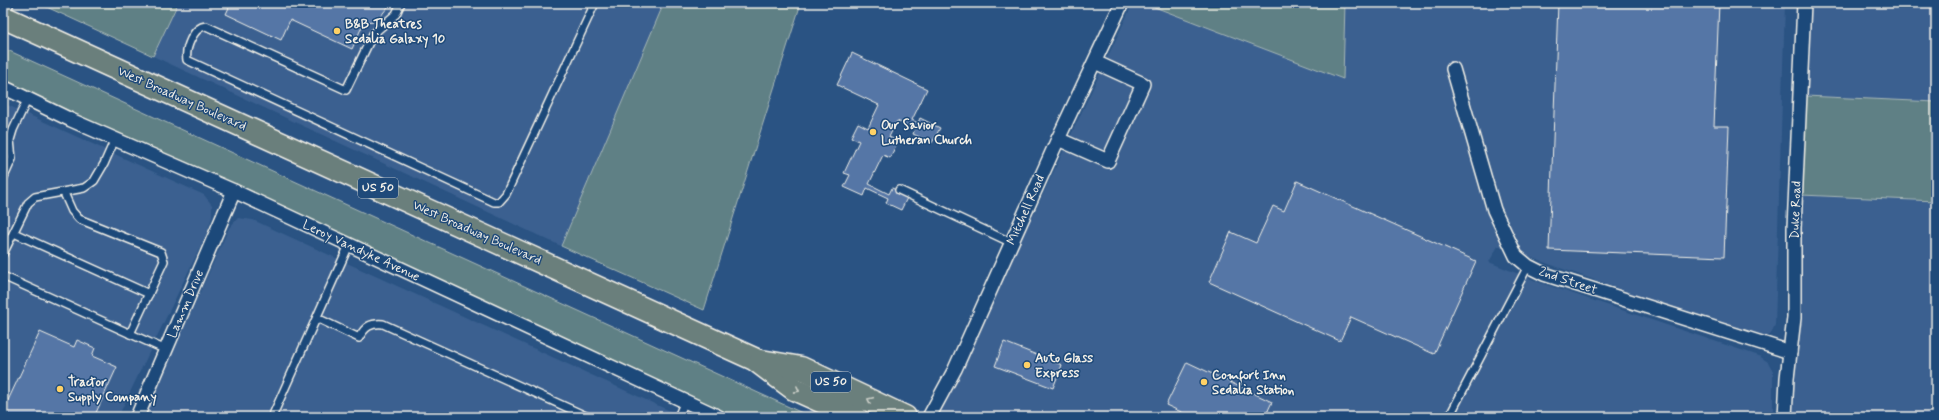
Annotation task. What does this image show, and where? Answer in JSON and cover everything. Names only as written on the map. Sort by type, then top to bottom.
[{"type":"highway","name":"West Broadway Boulevard","points":[[3,18],[754,359],[794,389],[856,417]]},
{"type":"highway","name":"West Broadway Boulevard","points":[[754,359],[801,368],[905,417]]},
{"type":"street","name":"Mitchell Road","points":[[929,417],[955,369],[1058,139],[1122,3]]},
{"type":"street","name":"Duke Road","points":[[1785,417],[1794,318],[1794,228],[1803,67],[1804,3]]},
{"type":"street","points":[[1058,139],[1108,161],[1142,84],[1095,62]]},
{"type":"street","name":"2nd Street","points":[[1453,69],[1494,210],[1516,256],[1528,266],[1544,274],[1790,352]]},
{"type":"street","name":"Leroy Vandyke Avenue","points":[[3,87],[71,120],[234,191],[719,417]]},
{"type":"street","name":"Lamm Drive","points":[[137,417],[234,191]]},
{"type":"lane","points":[[3,18],[10,3]]},
{"type":"lane","points":[[401,3],[396,14],[373,34],[346,90],[206,26],[202,26],[195,32],[187,52],[188,60],[487,199],[494,202],[499,202],[506,194],[595,3]]},
{"type":"lane","points":[[3,179],[12,159],[7,141],[28,98]]},
{"type":"lane","points":[[3,254],[28,203],[35,197],[64,193],[84,188],[94,181],[104,164],[115,139]]},
{"type":"lane","points":[[899,190],[1012,243]]},
{"type":"lane","points":[[64,193],[72,211],[79,218],[161,252],[164,261],[130,334]]},
{"type":"lane","points":[[14,233],[149,294]]},
{"type":"lane","points":[[272,417],[349,245]]},
{"type":"lane","points":[[1449,417],[1528,266]]},
{"type":"lane","points":[[3,276],[166,350]]},
{"type":"lane","points":[[317,318],[359,338],[363,329],[369,325],[383,324],[588,417]]},
{"type":"lane","points":[[678,417],[685,401]]},
{"type":"shaded area","points":[[178,3],[664,3],[561,246],[153,56]]},
{"type":"shaded area","points":[[1133,3],[1144,3],[1343,79],[1345,3],[1785,3],[1775,325],[1770,335],[1759,338],[1498,246],[1489,262],[1541,283],[1759,356],[1768,362],[1773,371],[1773,417],[940,417],[941,411]]},
{"type":"shaded area","points":[[1809,3],[1936,3],[1936,102],[1805,96]]},
{"type":"shaded area","points":[[3,103],[204,195],[212,205],[212,217],[206,235],[118,417],[3,417]]},
{"type":"shaded area","points":[[1801,195],[1936,201],[1936,417],[1789,417]]},
{"type":"shaded area","points":[[238,218],[253,220],[683,417],[144,417],[229,228]]},
{"type":"green space","points":[[38,3],[178,3],[153,56]]},
{"type":"green space","points":[[664,3],[801,3],[704,310],[561,246]]},
{"type":"green space","points":[[1144,3],[1345,3],[1343,79]]},
{"type":"green space","points":[[3,48],[811,417],[729,417],[3,84]]},
{"type":"green space","points":[[1805,96],[1936,102],[1936,201],[1801,195]]},
{"type":"building","name":"B&B Theatres Sedalia Galaxy 10","points":[[231,3],[391,3],[375,21],[364,22],[352,49],[290,20],[281,40],[226,14]]},
{"type":"building","points":[[1558,3],[1719,3],[1714,126],[1729,126],[1724,257],[1549,250]]},
{"type":"building","name":"Our Savior Lutheran Church","points":[[852,53],[927,89],[912,120],[918,123],[920,118],[940,128],[932,143],[913,134],[915,129],[897,121],[889,137],[898,141],[890,158],[883,155],[869,184],[889,194],[892,188],[908,196],[901,210],[886,203],[888,198],[867,188],[864,196],[844,187],[850,175],[844,173],[859,141],[851,137],[858,123],[868,128],[879,105],[837,85]]},
{"type":"building","points":[[1297,181],[1476,261],[1434,354],[1351,317],[1340,341],[1209,282],[1231,232],[1256,243],[1273,206],[1284,211]]},
{"type":"building","name":"Tractor Supply Company","points":[[40,332],[74,347],[77,340],[95,348],[92,356],[117,367],[94,417],[3,417],[3,411]]},
{"type":"building","points":[[1004,342],[1062,365],[1053,388],[995,366]]},
{"type":"building","name":"Comfort Inn Sedalia Station","points":[[1187,362],[1272,402],[1265,417],[1192,417],[1166,405]]},
{"type":"place","name":"B&B Theatres Sedalia Galaxy 10","points":[[337,31]]},
{"type":"place","name":"Our Savior Lutheran Church","points":[[873,132]]},
{"type":"place","name":"Auto Glass Express","points":[[1027,365]]},
{"type":"place","name":"Comfort Inn Sedalia Station","points":[[1204,382]]},
{"type":"place","name":"Tractor Supply Company","points":[[60,389]]}]
